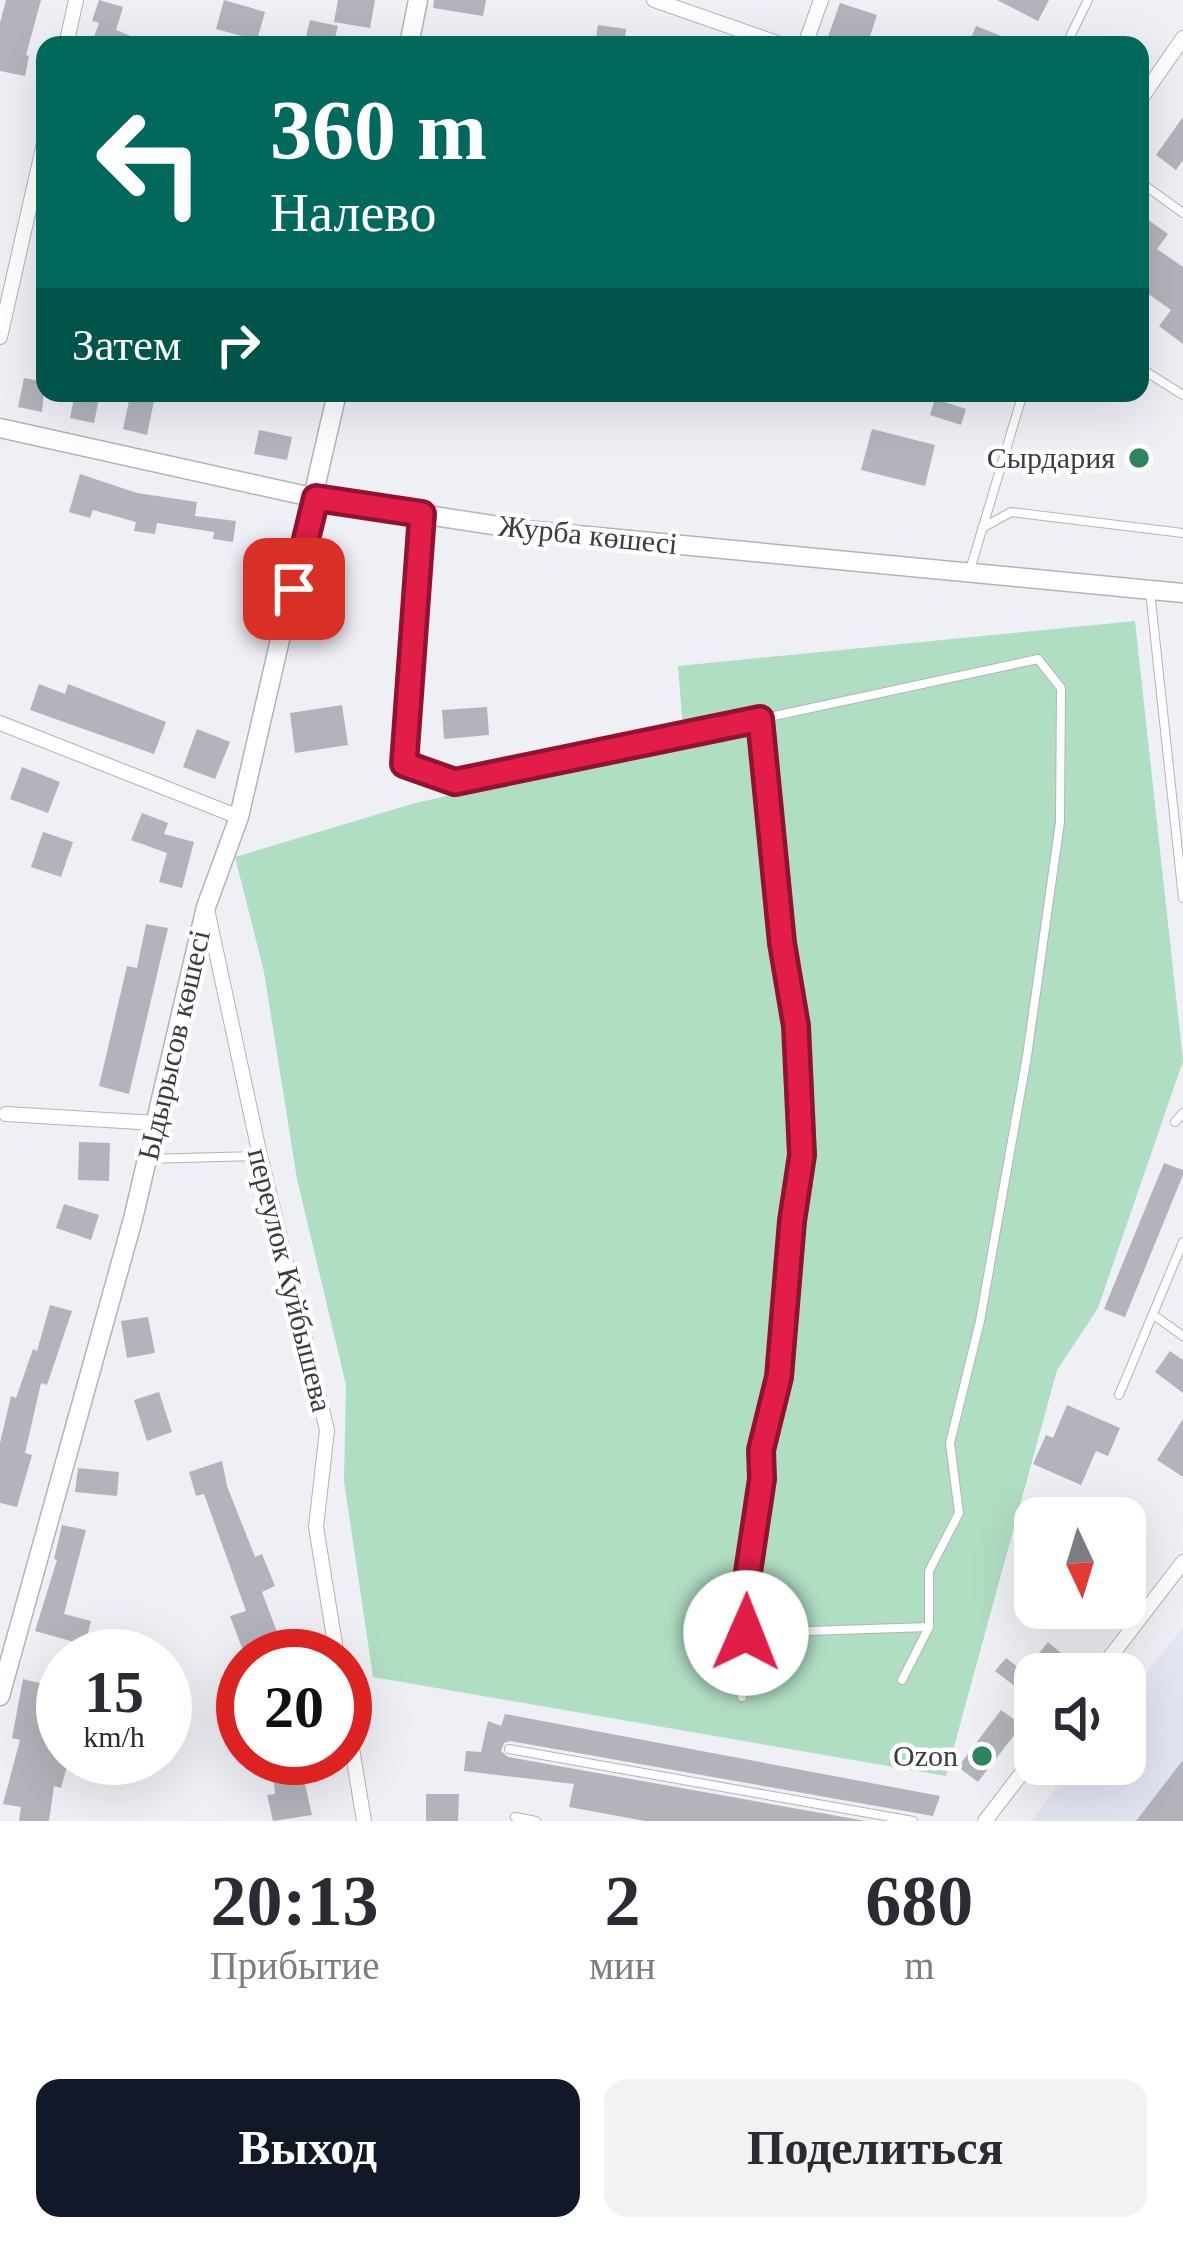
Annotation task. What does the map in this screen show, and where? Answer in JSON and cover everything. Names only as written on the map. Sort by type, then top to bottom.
[{"type":"street","points":[[68,36],[76,0]]},
{"type":"street","points":[[411,36],[418,0]]},
{"type":"street","points":[[657,0],[758,36]]},
{"type":"street","points":[[808,36],[821,0]]},
{"type":"street","points":[[1149,87],[1183,38]]},
{"type":"street","points":[[0,338],[36,179]]},
{"type":"street","name":"Ыдырысов көшесі","points":[[0,1696],[148,1159],[206,907],[239,817],[336,402]]},
{"type":"street","name":"Журба көшесі","points":[[0,428],[316,498],[525,530],[1183,593]]},
{"type":"street","points":[[0,723],[239,817]]},
{"type":"street","name":"переулок Куйбышева","points":[[206,907],[327,1430],[316,1527],[333,1629]]},
{"type":"street","points":[[6,1114],[156,1123]]},
{"type":"street","points":[[1113,1653],[1183,1562]]},
{"type":"street","points":[[985,1821],[1014,1783]]},
{"type":"street","points":[[358,1785],[364,1821]]},
{"type":"lane","points":[[1070,36],[1088,0]]},
{"type":"lane","points":[[1149,188],[1182,208]]},
{"type":"lane","points":[[1149,374],[1183,395]]},
{"type":"lane","points":[[969,572],[1020,402]]},
{"type":"lane","points":[[982,528],[1010,512],[1183,533]]},
{"type":"lane","points":[[422,514],[404,764],[455,782],[1038,659],[1061,688],[1060,822],[1027,1056],[980,1321],[950,1443],[959,1514],[929,1571],[929,1627],[902,1680]]},
{"type":"lane","points":[[1150,589],[1183,898]]},
{"type":"lane","points":[[742,1697],[747,1579],[762,1479],[761,1450],[779,1377],[802,1155],[796,1026],[782,943],[760,719]]},
{"type":"lane","points":[[1175,1122],[1183,1113]]},
{"type":"lane","points":[[148,1159],[260,1156]]},
{"type":"lane","points":[[1120,1395],[1183,1242]]},
{"type":"lane","points":[[1154,1315],[1183,1336]]},
{"type":"lane","points":[[1168,1581],[1183,1592]]},
{"type":"lane","points":[[746,1633],[929,1627]]},
{"type":"lane","points":[[509,1749],[914,1821]]},
{"type":"lane","points":[[515,1817],[536,1821]]},
{"type":"shaded area","points":[[1183,1627],[1183,1821],[1031,1821],[1059,1785],[1146,1785],[1146,1674]]},
{"type":"green space","points":[[1135,621],[1183,1061],[1098,1308],[1057,1370],[1022,1497],[1014,1497],[1014,1527],[946,1776],[373,1677],[372,1629],[366,1629],[344,1481],[346,1385],[297,1179],[264,972],[235,857],[412,804],[684,740],[678,666]]},
{"type":"building","points":[[6,0],[41,0],[25,76],[0,71],[0,23]]},
{"type":"building","points":[[99,0],[123,7],[116,30],[131,36],[94,36],[99,23],[92,21]]},
{"type":"building","points":[[224,0],[265,12],[258,36],[216,29]]},
{"type":"building","points":[[338,0],[375,0],[370,28],[334,22]]},
{"type":"building","points":[[434,0],[486,0],[483,16],[433,8]]},
{"type":"building","points":[[997,0],[1049,0],[1038,21]]},
{"type":"building","points":[[840,3],[877,15],[870,36],[828,36]]},
{"type":"building","points":[[310,20],[338,26],[335,36],[306,36]]},
{"type":"building","points":[[598,25],[626,29],[625,36],[596,36]]},
{"type":"building","points":[[976,26],[1002,36],[972,36]]},
{"type":"building","points":[[1183,117],[1183,160],[1176,170],[1156,155]]},
{"type":"building","points":[[1149,220],[1168,234],[1157,249],[1183,267],[1183,344],[1159,326],[1171,310],[1149,294]]},
{"type":"building","points":[[24,378],[36,380],[36,402],[43,402],[42,412],[18,407]]},
{"type":"building","points":[[73,402],[98,402],[94,423],[70,418]]},
{"type":"building","points":[[129,402],[154,402],[147,435],[123,429]]},
{"type":"building","points":[[934,402],[966,409],[961,425],[930,415]]},
{"type":"building","points":[[872,429],[935,445],[925,486],[861,470]]},
{"type":"building","points":[[259,430],[292,437],[287,460],[254,454]]},
{"type":"building","points":[[80,474],[137,493],[197,502],[195,516],[236,521],[233,542],[213,539],[214,532],[157,523],[155,534],[134,531],[136,522],[93,510],[90,518],[69,512]]},
{"type":"building","points":[[39,684],[65,694],[68,684],[166,722],[154,754],[30,710]]},
{"type":"building","points":[[342,705],[348,745],[295,753],[290,713]]},
{"type":"building","points":[[487,707],[489,735],[444,739],[442,710]]},
{"type":"building","points":[[197,729],[230,742],[215,779],[183,767]]},
{"type":"building","points":[[22,767],[60,782],[48,813],[10,799]]},
{"type":"building","points":[[142,813],[168,823],[164,834],[194,842],[182,888],[159,882],[167,853],[131,840]]},
{"type":"building","points":[[43,832],[73,842],[61,877],[31,867]]},
{"type":"building","points":[[146,924],[168,928],[129,1094],[99,1086],[127,966],[137,968]]},
{"type":"building","points":[[79,1142],[110,1143],[109,1181],[78,1180]]},
{"type":"building","points":[[1164,1163],[1183,1170],[1183,1175],[1125,1317],[1104,1309]]},
{"type":"building","points":[[64,1204],[99,1215],[91,1240],[56,1228]]},
{"type":"building","points":[[50,1305],[72,1311],[47,1385],[41,1383],[25,1453],[32,1455],[17,1507],[0,1503],[0,1443],[11,1396],[16,1398],[33,1349],[37,1351]]},
{"type":"building","points":[[148,1317],[155,1353],[127,1358],[121,1321]]},
{"type":"building","points":[[1170,1351],[1183,1360],[1183,1393],[1155,1372]]},
{"type":"building","points":[[159,1392],[172,1432],[147,1441],[134,1400]]},
{"type":"building","points":[[1067,1405],[1120,1428],[1108,1456],[1096,1451],[1081,1485],[1033,1464],[1046,1435],[1053,1438]]},
{"type":"building","points":[[1183,1419],[1183,1477],[1157,1460]]},
{"type":"building","points":[[222,1461],[255,1557],[262,1554],[275,1586],[262,1592],[276,1629],[235,1629],[230,1616],[246,1611],[204,1494],[196,1496],[189,1472]]},
{"type":"building","points":[[78,1468],[119,1472],[117,1496],[75,1492]]},
{"type":"building","points":[[62,1525],[86,1530],[64,1614],[91,1621],[89,1629],[35,1631]]},
{"type":"building","points":[[1048,1642],[1061,1653],[1039,1653]]},
{"type":"building","points":[[1006,1658],[1014,1664],[1014,1686],[995,1671]]},
{"type":"building","points":[[23,1679],[36,1682],[36,1785],[62,1785],[54,1786],[49,1821],[19,1821],[21,1807],[3,1804],[20,1740],[12,1738]]},
{"type":"building","points":[[1001,1710],[1014,1719],[1014,1735],[978,1782],[958,1767]]},
{"type":"building","points":[[505,1714],[940,1796],[933,1816],[504,1743],[501,1751],[508,1757],[866,1821],[645,1821],[569,1807],[574,1784],[464,1771],[466,1751],[481,1752],[488,1721],[501,1726]]},
{"type":"building","points":[[1183,1760],[1183,1821],[1136,1821]]},
{"type":"building","points":[[274,1785],[305,1785],[312,1815],[273,1821],[267,1795],[275,1794]]},
{"type":"building","points":[[426,1794],[459,1794],[458,1821],[426,1821]]},
{"type":"place","name":"Сырдария","points":[[1139,458]]},
{"type":"place","name":"Ozon","points":[[982,1756]]},
{"type":"route","points":[[294,589],[316,498],[422,514],[404,764],[455,782],[760,719],[782,943],[796,1026],[802,1155],[779,1377],[761,1450],[746,1633]]}]
